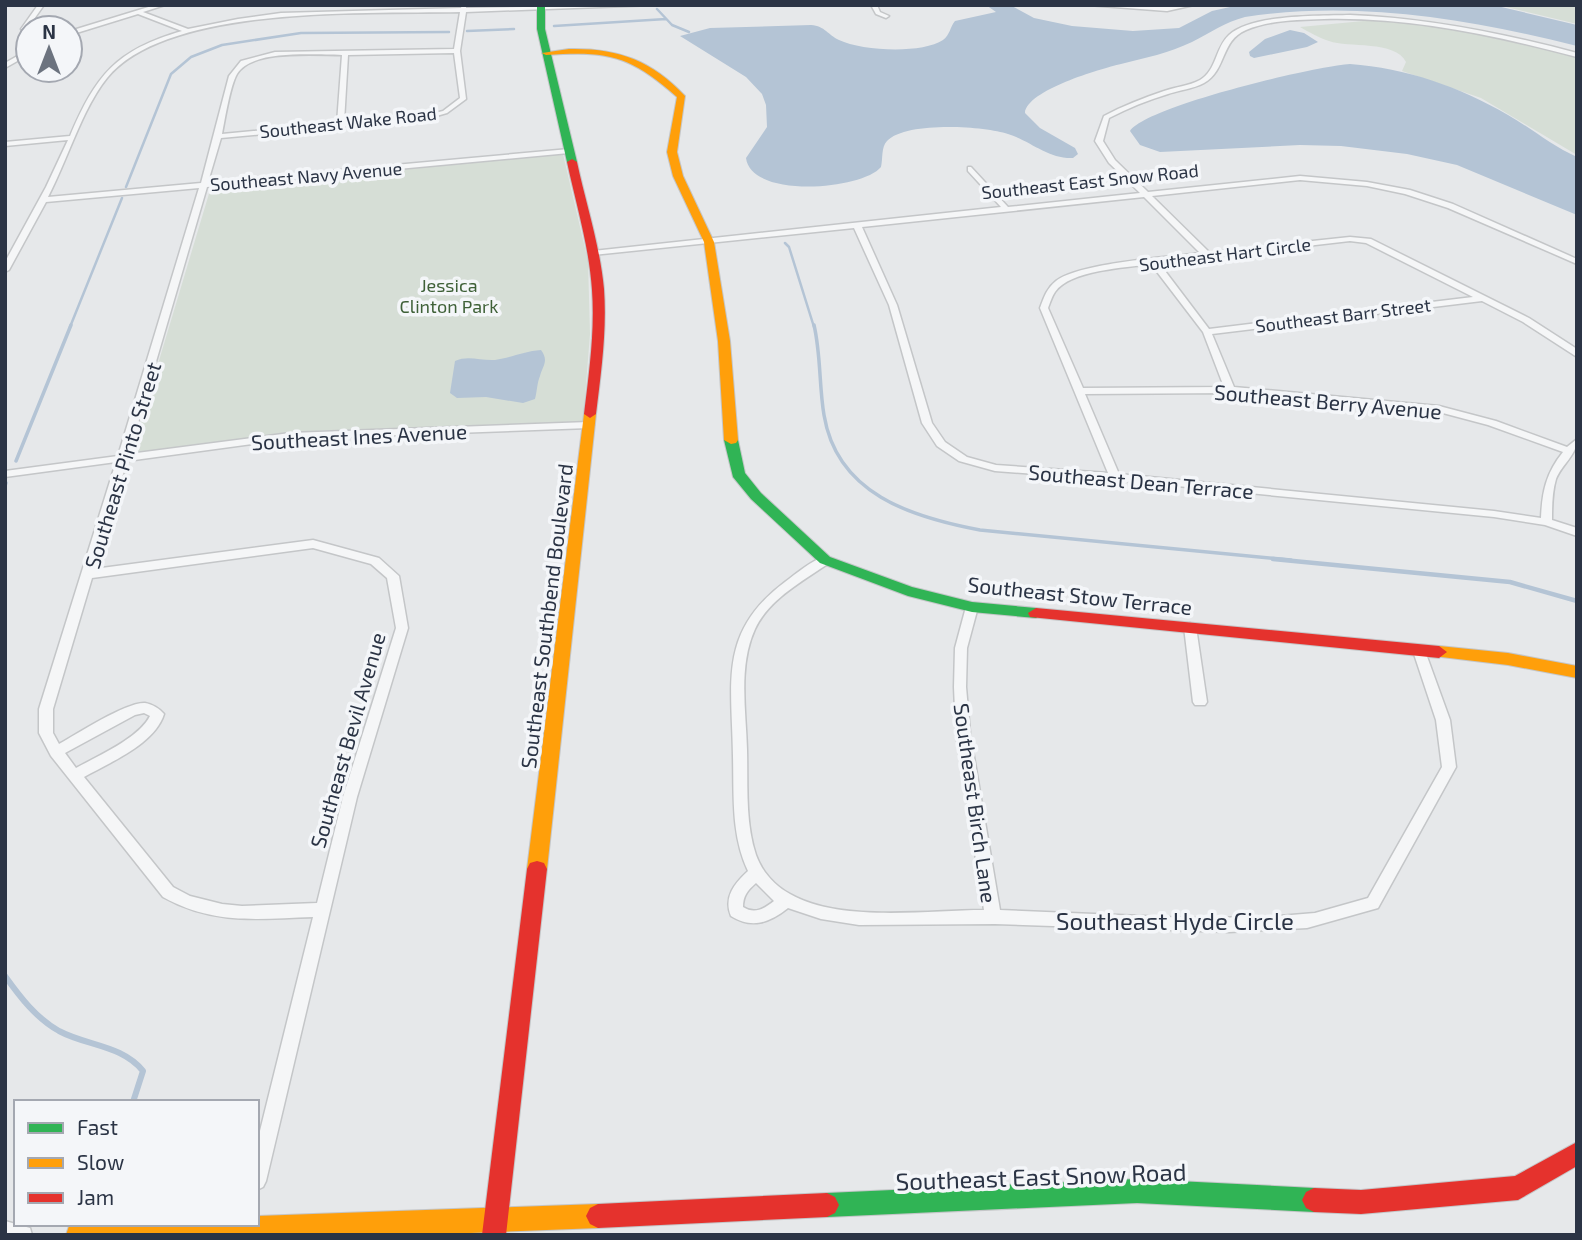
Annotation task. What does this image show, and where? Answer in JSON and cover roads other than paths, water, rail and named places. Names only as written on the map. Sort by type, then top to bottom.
[{"type":"street","points":[[84,28],[162,5]]},
{"type":"street","points":[[5,270],[104,76],[114,66],[151,45],[222,23],[281,15],[651,5]]},
{"type":"street","points":[[874,5],[878,13],[886,16]]},
{"type":"street","points":[[1091,5],[1167,9],[1191,5]]},
{"type":"street","name":"Southeast Southbend Boulevard","points":[[495,1228],[597,353],[598,292],[593,253],[546,53],[541,7]]},
{"type":"street","name":"Southeast Wake Road","points":[[218,136],[426,117],[457,105],[463,99],[457,51],[463,9]]},
{"type":"street","points":[[136,11],[189,32]]},
{"type":"street","points":[[1206,254],[1112,161],[1099,141],[1106,117],[1131,104],[1201,82],[1217,69],[1224,45],[1233,33],[1255,24],[1334,17],[1382,17],[1438,22],[1577,55]]},
{"type":"street","name":"Southeast Stow Terrace","points":[[546,53],[587,49],[620,52],[646,65],[681,96],[672,152],[678,176],[709,242],[724,341],[732,449],[738,474],[774,514],[825,559],[908,591],[972,607],[1508,659],[1577,672]]},
{"type":"street","name":"Southeast Pinto Street","points":[[321,910],[228,912],[196,908],[181,901],[169,892],[56,752],[46,733],[46,709],[89,574],[204,185],[232,76],[243,62],[275,54],[457,51]]},
{"type":"street","points":[[340,125],[345,53]]},
{"type":"street","points":[[5,144],[72,138]]},
{"type":"street","name":"Southeast Navy Avenue","points":[[43,200],[569,151]]},
{"type":"street","points":[[971,169],[1007,210]]},
{"type":"street","name":"Southeast East Snow Road","points":[[593,253],[1300,178],[1371,185],[1444,203],[1577,261]]},
{"type":"street","name":"Southeast Dean Terrace","points":[[858,227],[893,305],[927,423],[941,444],[963,459],[995,467],[1440,508],[1546,522],[1577,532]]},
{"type":"street","name":"Southeast Hart Circle","points":[[1115,477],[1044,308],[1050,292],[1061,281],[1084,272],[1206,254],[1350,239],[1368,240],[1479,299],[1526,320],[1577,354]]},
{"type":"street","points":[[1153,261],[1207,332],[1230,390]]},
{"type":"street","name":"Southeast Barr Street","points":[[1207,332],[1479,299]]},
{"type":"street","name":"Southeast Berry Avenue","points":[[1080,391],[1230,390],[1439,409],[1492,423],[1569,451]]},
{"type":"street","name":"Southeast Ines Avenue","points":[[5,474],[290,436],[589,425]]},
{"type":"street","points":[[1546,522],[1547,488],[1552,471],[1577,442]]},
{"type":"street","name":"Southeast Bevil Avenue","points":[[89,574],[313,544],[375,561],[393,576],[402,628],[350,797],[259,1173]]},
{"type":"street","name":"Southeast Hyde Circle","points":[[825,559],[756,616],[741,650],[739,689],[743,834],[756,874],[785,901],[845,917],[993,917],[1249,926],[1311,920],[1373,903],[1449,767],[1443,720],[1419,651]]},
{"type":"street","name":"Southeast Birch Lane","points":[[972,607],[961,648],[960,687],[964,733],[993,917]]},
{"type":"street","points":[[1190,627],[1200,702]]},
{"type":"street","points":[[56,752],[132,710],[145,708],[157,714],[157,721],[144,734],[75,775]]},
{"type":"street","points":[[756,874],[738,890],[734,900],[736,911],[746,919],[756,919],[766,916],[785,901]]},
{"type":"street","name":"Southeast East Snow Road","points":[[259,1225],[495,1228],[1137,1191],[1361,1202],[1518,1188],[1577,1153]]},
{"type":"street","name":"Southeast East Snow Road","points":[[78,1235],[230,1226]]},
{"type":"street","points":[[5,1230],[23,1235]]},
{"type":"water","points":[[986,5],[1010,5],[1034,18],[1072,26],[1133,31],[1179,28],[1212,11],[1239,5],[1493,5],[1577,25],[1577,46],[1454,20],[1412,15],[1329,11],[1245,17],[1175,49],[1082,76],[1038,96],[1029,104],[1025,113],[1040,128],[1075,148],[1078,154],[1073,158],[1056,156],[997,131],[964,127],[927,128],[911,130],[887,141],[881,167],[870,175],[831,185],[808,186],[786,185],[767,180],[752,171],[746,158],[767,127],[766,105],[762,94],[746,77],[680,36],[710,28],[811,25],[820,27],[849,44],[876,49],[907,49],[943,40],[955,21],[996,12]]},
{"type":"water","points":[[1290,30],[1304,33],[1318,42],[1307,47],[1254,58],[1250,56],[1249,52],[1265,39]]},
{"type":"water","points":[[1350,64],[1392,70],[1452,88],[1508,115],[1577,157],[1577,215],[1457,165],[1407,154],[1341,146],[1300,145],[1160,152],[1140,145],[1130,131],[1166,110],[1198,99],[1270,79]]},
{"type":"water","points":[[541,350],[545,360],[535,399],[523,403],[486,397],[457,398],[450,393],[455,361],[470,358],[495,360]]},
{"type":"waterway","points":[[657,9],[672,25],[689,32]]},
{"type":"waterway","points":[[554,26],[666,19]]},
{"type":"waterway","points":[[467,31],[514,29]]},
{"type":"waterway","points":[[126,187],[171,74],[191,57],[222,45],[301,33],[449,32]]},
{"type":"waterway","points":[[70,327],[122,198]]},
{"type":"waterway","points":[[785,243],[789,247],[814,327]]},
{"type":"waterway","points":[[16,461],[71,325]]},
{"type":"waterway","points":[[814,325],[824,415],[832,442],[844,464],[861,483],[904,509],[928,518],[980,530],[1291,560]]},
{"type":"waterway","points":[[1273,559],[1510,582],[1577,601]]},
{"type":"waterway","points":[[5,976],[29,1006],[51,1026],[70,1036],[115,1051],[135,1062],[143,1071],[134,1100]]},
{"type":"park label","name":"Jessica Clinton Park","points":[[449,295]]}]
